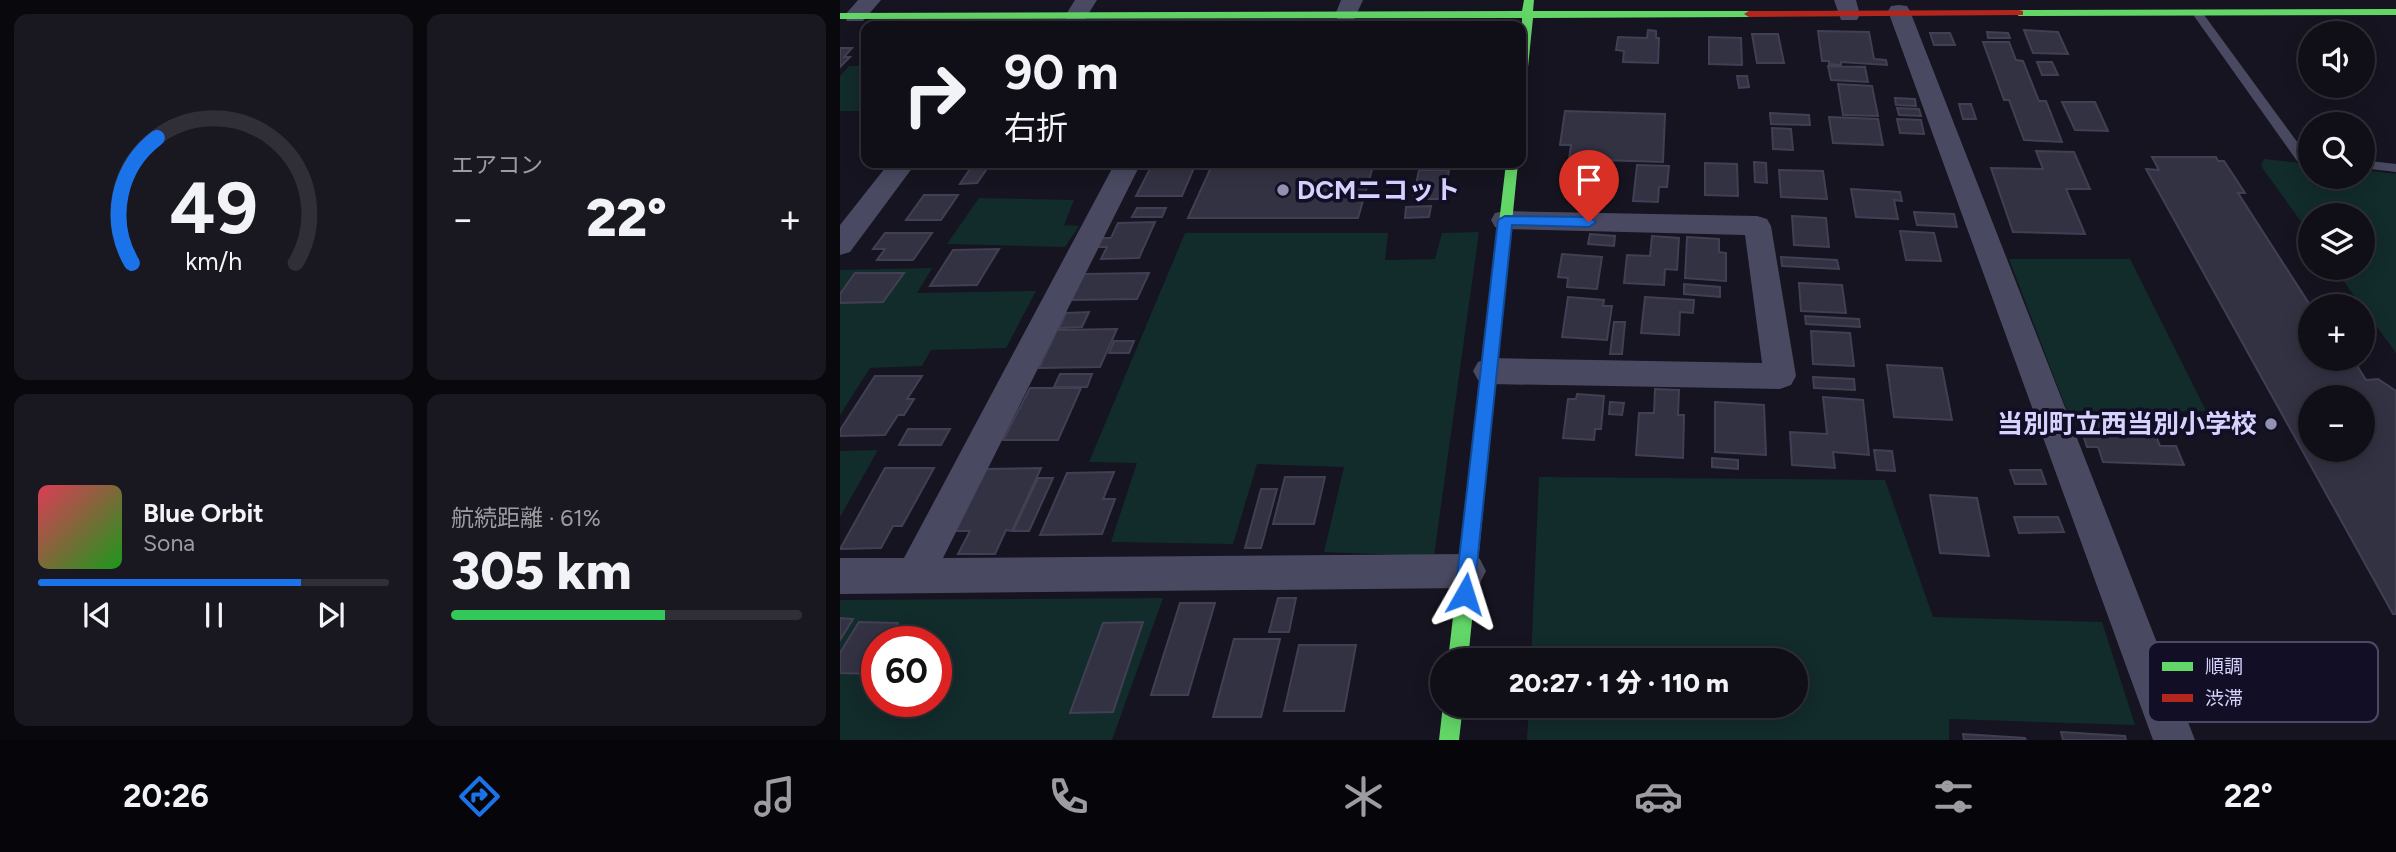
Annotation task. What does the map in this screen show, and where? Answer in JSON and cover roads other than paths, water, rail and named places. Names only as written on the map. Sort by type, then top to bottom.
[{"type":"street","points":[[848,16],[870,0]]},
{"type":"street","points":[[848,16],[1014,21],[1081,8],[1201,21],[1349,8],[1847,7],[1899,11],[2198,14],[2396,12]]},
{"type":"street","points":[[1526,28],[1528,8]]},
{"type":"street","points":[[1899,11],[2148,671]]},
{"type":"street","points":[[840,245],[900,168]]},
{"type":"street","points":[[914,576],[1125,168]]},
{"type":"street","points":[[1459,648],[1511,168]]},
{"type":"street","points":[[1489,371],[1780,376],[1757,226],[1505,220]]},
{"type":"street","points":[[840,576],[1467,571]]},
{"type":"street","points":[[1449,740],[1452,718]]},
{"type":"street","points":[[2167,722],[2174,740]]},
{"type":"lane","points":[[2198,14],[2298,152]]},
{"type":"lane","points":[[2375,166],[2396,168]]},
{"type":"place","name":"DCMニコット","points":[[1283,190]]},
{"type":"place","name":"当別町立西当別小学校","points":[[2271,424]]}]
